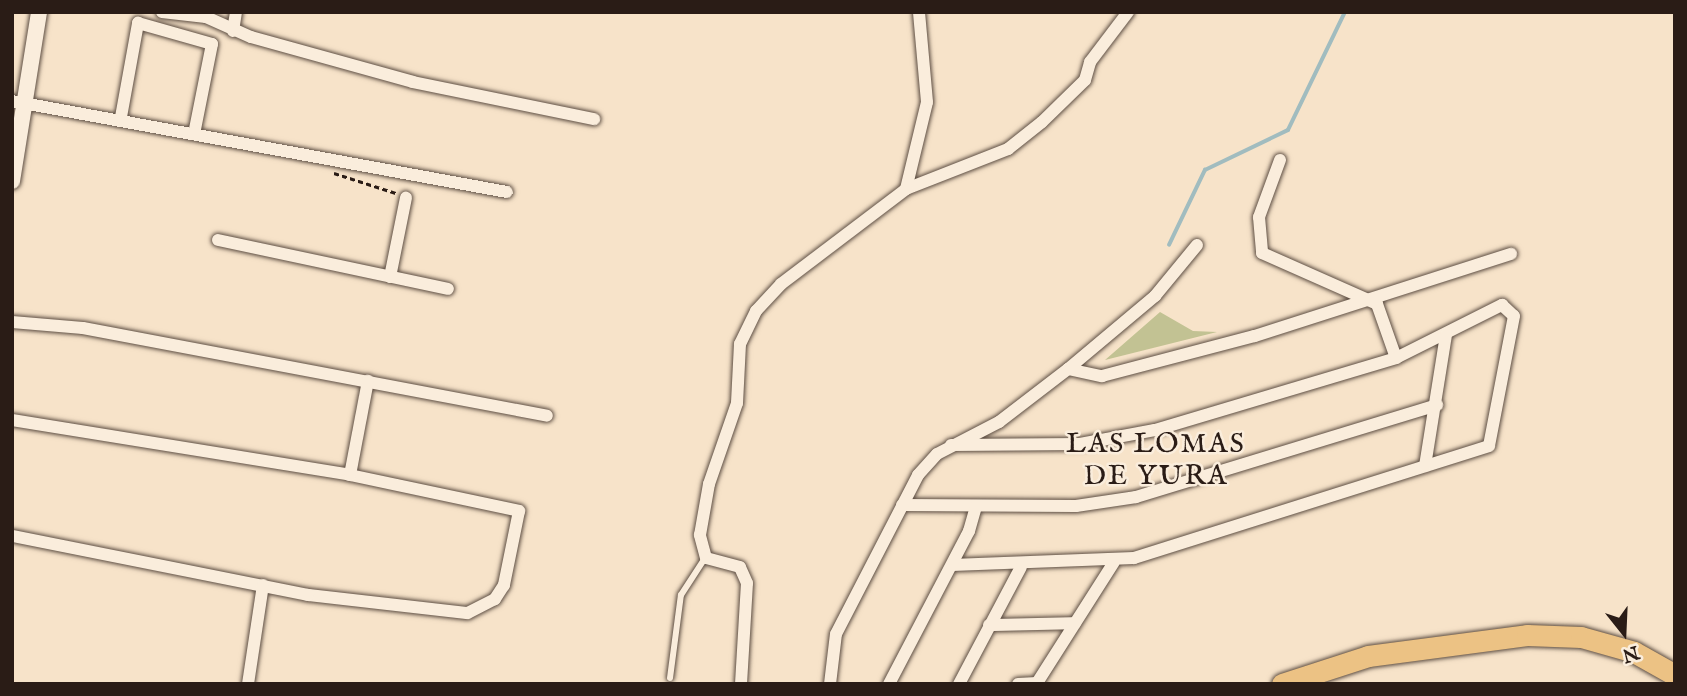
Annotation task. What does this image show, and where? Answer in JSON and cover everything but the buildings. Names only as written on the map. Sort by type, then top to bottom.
[{"type":"highway","points":[[1282,684],[1368,656],[1527,635],[1581,637],[1634,652],[1675,675]]},
{"type":"street","points":[[12,181],[19,102],[39,12]]},
{"type":"street","points":[[162,12],[206,17],[233,31],[413,82],[594,119]]},
{"type":"street","points":[[233,31],[236,12]]},
{"type":"street","points":[[906,189],[928,92],[919,12]]},
{"type":"street","points":[[741,684],[747,583],[740,567],[706,558],[700,535],[709,484],[729,434],[740,344],[756,311],[791,276],[906,189],[1008,149],[1042,122],[1084,80],[1090,62],[1128,12]]},
{"type":"street","points":[[121,117],[138,23],[212,44],[194,134]]},
{"type":"street","points":[[19,102],[121,117],[327,162],[507,192]]},
{"type":"street","points":[[1280,160],[1259,216],[1262,253],[1380,307],[1396,358]]},
{"type":"street","points":[[390,277],[406,198]]},
{"type":"street","points":[[218,240],[448,289]]},
{"type":"street","points":[[830,684],[836,634],[918,475],[951,445],[999,422],[1068,369],[1155,296],[1197,245]]},
{"type":"street","points":[[1068,369],[1102,376],[1371,303],[1511,254]]},
{"type":"street","points":[[951,445],[1120,438],[1396,358],[1502,305],[1512,310],[1489,446],[1114,562],[1021,567],[952,565]]},
{"type":"street","points":[[12,322],[83,328],[547,416]]},
{"type":"street","points":[[1425,466],[1437,405],[1446,335]]},
{"type":"street","points":[[350,475],[368,381]]},
{"type":"street","points":[[902,505],[1076,506],[1156,492],[1437,405]]},
{"type":"street","points":[[12,420],[350,475],[519,511],[495,599],[467,613],[263,585],[12,536]]},
{"type":"street","points":[[889,684],[952,565],[976,507]]},
{"type":"street","points":[[1018,684],[1037,683],[1114,562]]},
{"type":"street","points":[[959,684],[1021,567]]},
{"type":"street","points":[[248,684],[263,585]]},
{"type":"street","points":[[989,625],[1075,623]]},
{"type":"lane","points":[[670,678],[681,595],[706,558]]},
{"type":"path","points":[[327,162],[341,178],[406,198]]},
{"type":"green space","points":[[1160,312],[1193,331],[1217,332],[1105,360]]},
{"type":"waterway","points":[[1169,245],[1205,170],[1288,130],[1345,12]]},
{"type":"district","name":"LAS LOMAS DE YURA","points":[[1156,461]]}]
